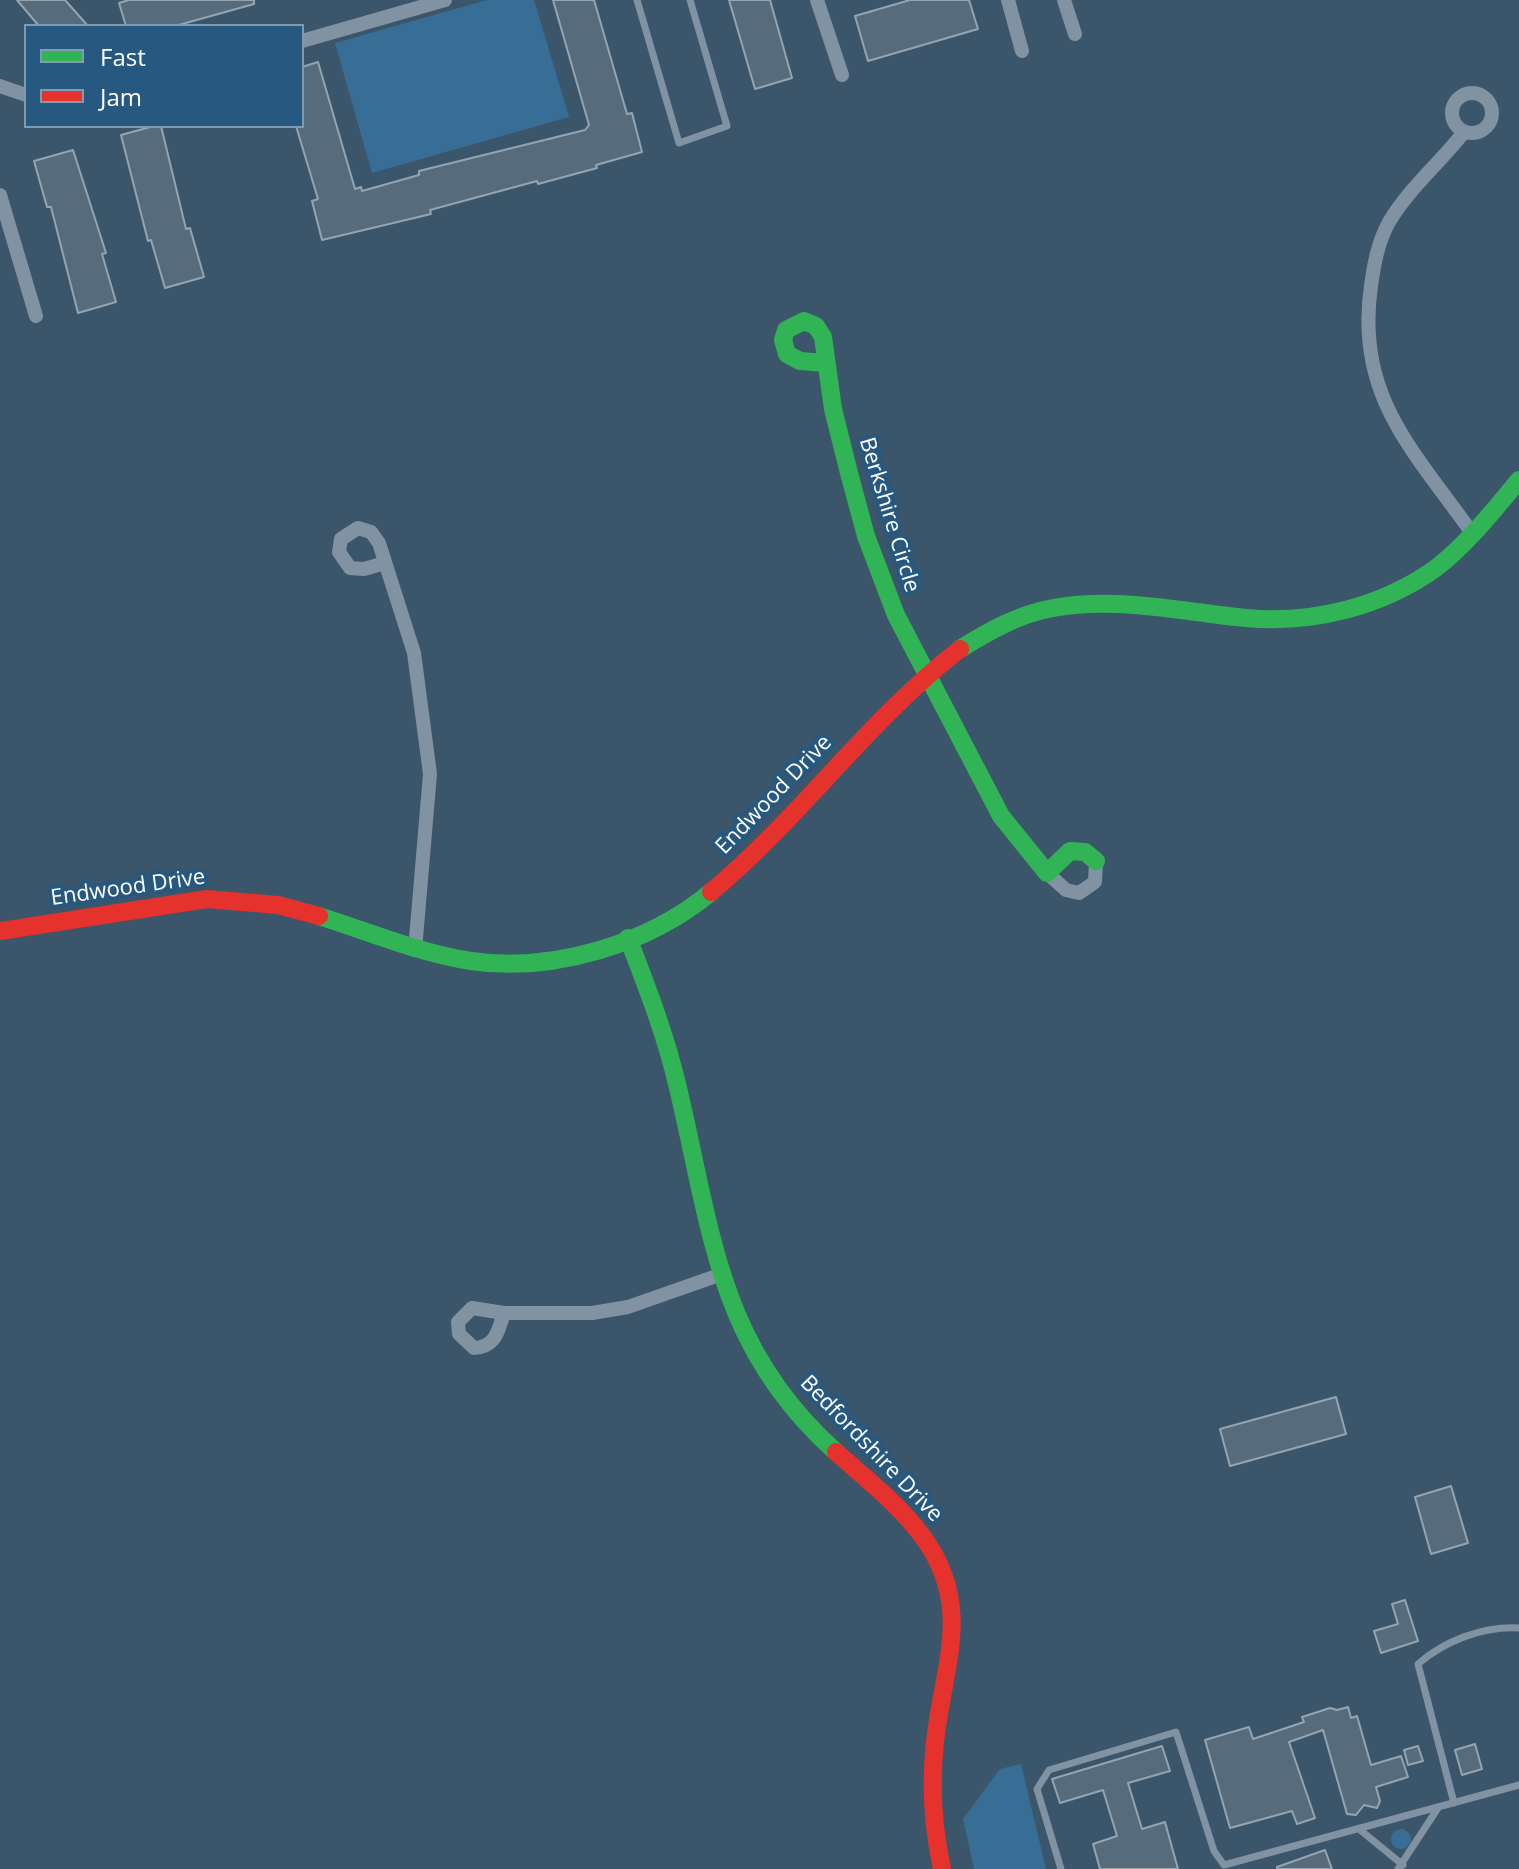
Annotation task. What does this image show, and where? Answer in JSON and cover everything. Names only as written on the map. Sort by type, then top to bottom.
[{"type":"street","points":[[304,40],[445,0]]},
{"type":"street","points":[[817,0],[842,75]]},
{"type":"street","points":[[1008,0],[1022,51]]},
{"type":"street","points":[[1064,0],[1075,34]]},
{"type":"street","points":[[0,86],[24,94]]},
{"type":"street","points":[[1464,132],[1403,201],[1388,224],[1375,257],[1365,325],[1381,399],[1472,533]]},
{"type":"street","points":[[0,195],[36,316]]},
{"type":"street","name":"Berkshire Circle","points":[[826,363],[837,426],[866,536],[896,615],[1001,816],[1047,873]]},
{"type":"street","name":"Endwood Drive","points":[[0,931],[194,899],[239,899],[320,915],[415,950],[450,959],[521,965],[600,949],[683,911],[744,864],[898,700],[977,636],[1012,619],[1073,604],[1181,606],[1227,615],[1287,619],[1354,607],[1392,594],[1455,551],[1519,480]]},
{"type":"street","points":[[385,563],[414,653],[430,774],[415,950]]},
{"type":"street","points":[[1070,851],[1085,852],[1096,861],[1095,882],[1079,893],[1066,890],[1047,873],[1070,851]]},
{"type":"street","name":"Bedfordshire Drive","points":[[628,938],[661,1025],[733,1312],[757,1360],[788,1403],[829,1446],[904,1511],[931,1546],[945,1577],[956,1614],[953,1655],[937,1723],[934,1756],[934,1808],[942,1869]]},
{"type":"street","points":[[504,1313],[574,1315],[611,1311],[722,1274]]},
{"type":"lane","points":[[637,0],[679,143],[727,126],[690,0]]},
{"type":"lane","points":[[1454,1803],[1418,1664],[1439,1645],[1505,1628],[1519,1628]]},
{"type":"lane","points":[[1061,1869],[1037,1789],[1049,1770],[1176,1732],[1214,1851],[1224,1865],[1519,1785]]},
{"type":"lane","points":[[1359,1829],[1401,1868],[1438,1808]]},
{"type":"shaded area","points":[[487,0],[534,0],[569,117],[372,173],[335,43]]},
{"type":"shaded area","points":[[1021,1764],[1046,1869],[974,1869],[963,1819],[1000,1769]]},
{"type":"shaded area","points":[[1401,1829],[1408,1832],[1411,1839],[1408,1846],[1401,1849],[1394,1846],[1391,1839],[1394,1832]]},
{"type":"building","points":[[17,0],[65,0],[86,24],[37,24]]},
{"type":"building","points":[[129,0],[254,0],[254,4],[182,24],[125,24],[119,3]]},
{"type":"building","points":[[553,0],[594,0],[627,114],[632,113],[642,152],[596,165],[597,168],[430,210],[431,214],[322,240],[312,201],[318,199],[297,128],[304,128],[304,66],[318,62],[355,189],[361,187],[362,191],[419,175],[419,171],[585,130],[589,125]]},
{"type":"building","points":[[729,0],[770,0],[792,78],[755,89]]},
{"type":"building","points":[[910,0],[969,0],[978,29],[868,61],[855,16]]},
{"type":"building","points":[[147,128],[161,128],[186,229],[190,228],[204,277],[165,288],[151,240],[148,241],[121,135]]},
{"type":"building","points":[[73,150],[106,253],[102,254],[116,302],[78,313],[51,207],[47,207],[34,161]]},
{"type":"building","points":[[1336,1397],[1346,1434],[1230,1466],[1220,1429]]},
{"type":"building","points":[[1451,1486],[1468,1543],[1431,1554],[1415,1497]]},
{"type":"building","points":[[1405,1600],[1418,1641],[1381,1653],[1374,1631],[1398,1624],[1392,1604]]},
{"type":"building","points":[[1348,1707],[1351,1718],[1357,1716],[1371,1765],[1401,1756],[1408,1777],[1376,1787],[1380,1801],[1377,1808],[1364,1805],[1356,1815],[1347,1814],[1323,1730],[1289,1742],[1315,1818],[1297,1824],[1292,1811],[1230,1828],[1205,1740],[1249,1727],[1253,1739],[1304,1722],[1302,1717],[1330,1708]]},
{"type":"building","points":[[1475,1744],[1482,1769],[1462,1775],[1455,1750]]},
{"type":"building","points":[[1162,1746],[1170,1771],[1128,1783],[1142,1829],[1165,1822],[1178,1869],[1100,1869],[1093,1844],[1117,1836],[1103,1790],[1060,1803],[1052,1779]]},
{"type":"building","points":[[1418,1746],[1423,1761],[1408,1765],[1404,1750]]},
{"type":"building","points":[[1325,1850],[1332,1869],[1277,1869],[1277,1867]]},
{"type":"traffic: fast","points":[[826,363],[800,361],[787,354],[783,340],[786,330],[804,321],[816,326],[823,337],[833,409],[866,536],[896,615],[1001,816],[1047,873],[1070,851],[1085,852],[1096,861]]},
{"type":"traffic: fast","points":[[960,649],[1016,619],[1053,608],[1078,605],[1126,604],[1271,619],[1321,615],[1370,603],[1415,582],[1436,568],[1490,515],[1519,480]]},
{"type":"traffic: fast","points":[[319,916],[452,957],[502,964],[534,963],[566,958],[629,940],[659,926],[711,892]]},
{"type":"traffic: fast","points":[[628,938],[668,1050],[712,1238],[743,1328],[766,1371],[797,1412],[836,1452]]},
{"type":"traffic: jam","points":[[711,892],[775,833],[895,707],[960,649]]},
{"type":"traffic: jam","points":[[0,931],[207,899],[278,905],[319,916]]},
{"type":"traffic: jam","points":[[836,1452],[914,1525],[938,1563],[948,1588],[951,1637],[933,1774],[935,1822],[942,1869]]}]
